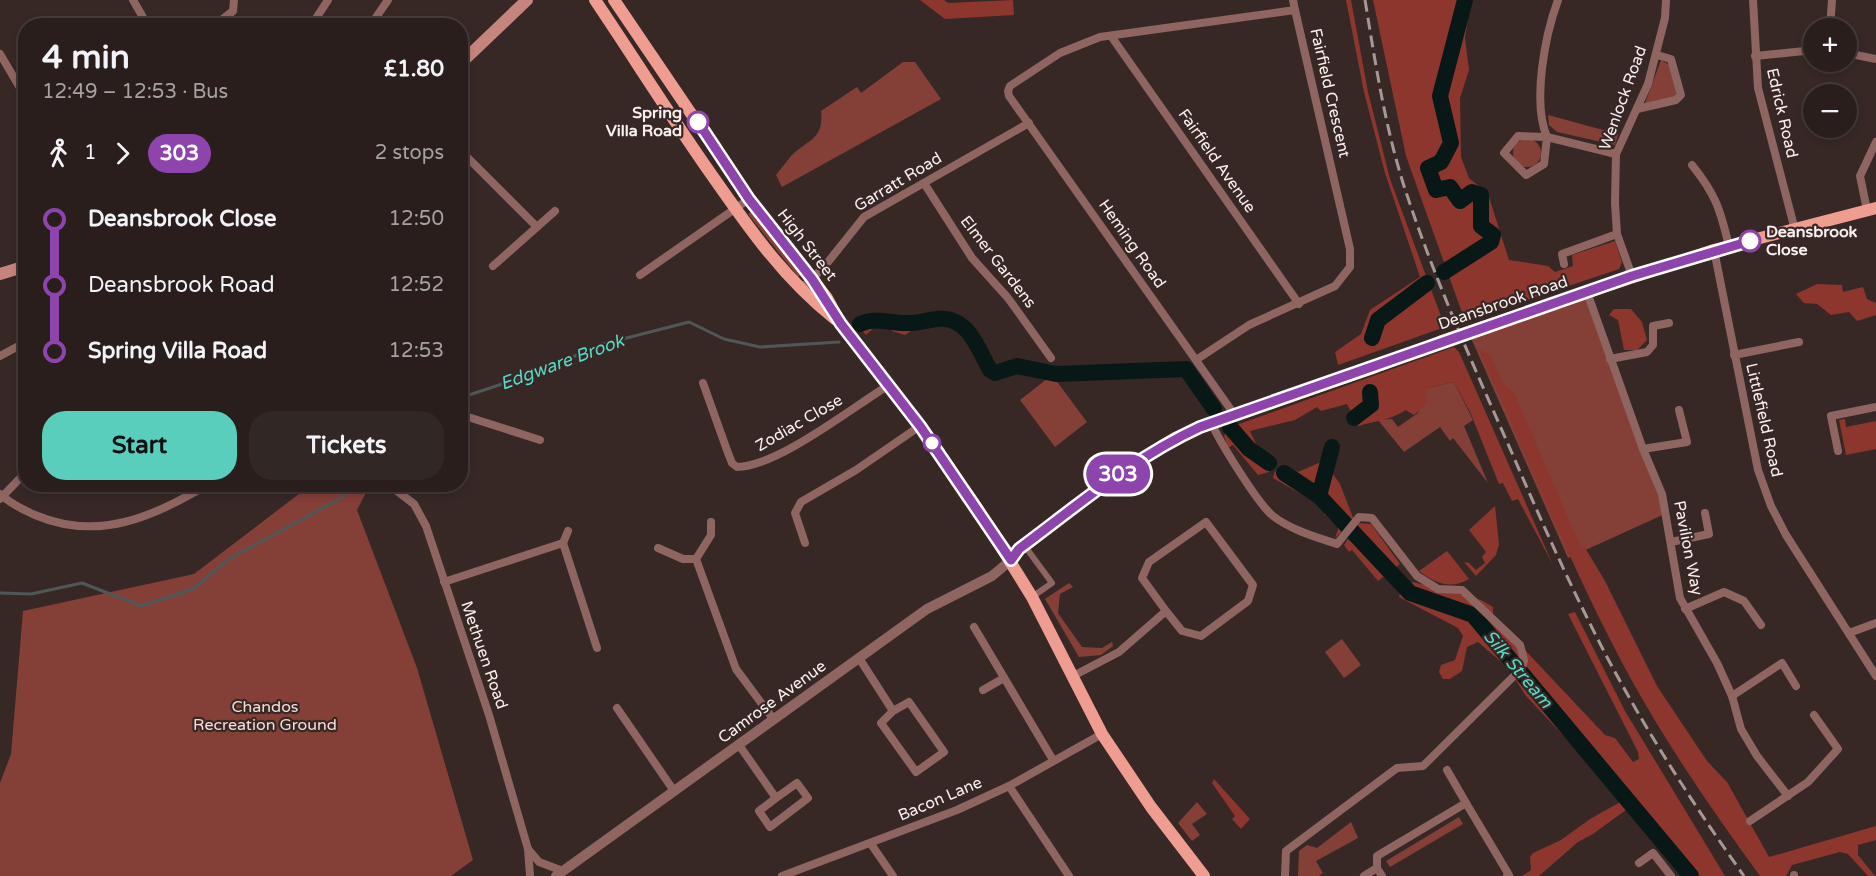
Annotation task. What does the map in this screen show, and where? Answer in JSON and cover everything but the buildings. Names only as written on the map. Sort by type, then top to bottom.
[{"type":"main road","points":[[468,56],[527,0]]},
{"type":"main road","name":"High Street","points":[[595,0],[768,255],[801,289],[841,324]]},
{"type":"main road","name":"High Street","points":[[614,0],[749,199],[812,279],[841,324]]},
{"type":"main road","name":"Deansbrook Road","points":[[1011,560],[1024,545],[1125,469],[1175,438],[1211,422],[1373,368],[1442,340],[1632,276],[1714,250],[1873,208]]},
{"type":"main road","points":[[0,274],[18,272]]},
{"type":"main road","points":[[841,324],[920,426],[1011,560],[1102,734],[1156,815],[1204,876]]},
{"type":"street","points":[[133,0],[143,18]]},
{"type":"street","points":[[224,18],[232,11],[234,0]]},
{"type":"street","points":[[316,18],[328,0]]},
{"type":"street","points":[[376,18],[388,0]]},
{"type":"street","points":[[1293,0],[1295,10]]},
{"type":"street","points":[[1558,0],[1548,26],[1542,72],[1543,127],[1547,137],[1544,164],[1527,175],[1504,153],[1518,136],[1547,137],[1616,154]]},
{"type":"street","name":"Wenlock Road","points":[[1632,276],[1617,234],[1614,203],[1616,154],[1637,109],[1657,55],[1666,0]]},
{"type":"street","name":"Edrick Road","points":[[1753,0],[1758,88],[1795,230]]},
{"type":"street","points":[[1831,18],[1832,0]]},
{"type":"street","name":"Fairfield Crescent","points":[[1008,91],[1060,53],[1111,36],[1295,10],[1350,249],[1350,267],[1335,286],[1248,325],[1196,360]]},
{"type":"street","name":"Fairfield Avenue","points":[[1111,36],[1299,304]]},
{"type":"street","points":[[1755,56],[1803,51]]},
{"type":"street","points":[[0,54],[18,84]]},
{"type":"street","points":[[1637,109],[1676,100],[1680,95],[1671,59],[1657,55]]},
{"type":"street","points":[[1857,55],[1876,59]]},
{"type":"street","name":"Heming Road","points":[[1008,91],[1233,414]]},
{"type":"street","name":"Garratt Road","points":[[801,289],[864,217],[1029,123]]},
{"type":"street","points":[[1873,208],[1860,176],[1876,142]]},
{"type":"street","points":[[468,158],[537,227]]},
{"type":"street","points":[[1692,165],[1712,190],[1719,204],[1729,246]]},
{"type":"street","name":"Elmer Gardens","points":[[924,183],[972,258],[1008,298],[1051,358]]},
{"type":"street","points":[[640,275],[749,199]]},
{"type":"street","points":[[493,266],[555,211]]},
{"type":"street","points":[[1564,264],[1562,254],[1617,234]]},
{"type":"street","name":"Littlefield Road","points":[[1714,250],[1758,470],[1771,506],[1786,535],[1876,675]]},
{"type":"street","name":"Pavilion Way","points":[[1587,292],[1643,449],[1662,494],[1680,598],[1717,663],[1732,696],[1742,729],[1757,756],[1788,796]]},
{"type":"street","points":[[1610,359],[1647,352],[1653,345],[1653,326],[1669,323]]},
{"type":"street","points":[[1734,356],[1799,342]]},
{"type":"street","points":[[0,356],[18,346]]},
{"type":"street","name":"Zodiac Close","points":[[703,383],[732,463],[737,466],[758,464],[828,425],[889,385]]},
{"type":"street","points":[[1838,451],[1831,416],[1876,407]]},
{"type":"street","points":[[1643,449],[1687,442],[1679,410]]},
{"type":"street","points":[[468,417],[540,440]]},
{"type":"street","points":[[1211,422],[1219,442],[1272,515],[1310,535],[1337,544],[1359,517],[1372,518],[1417,576],[1438,589],[1462,590],[1520,645],[1524,660],[1519,672],[1424,766],[1397,768],[1286,851],[1285,876]]},
{"type":"street","points":[[805,543],[795,513],[801,502],[856,470],[920,426]]},
{"type":"street","points":[[18,480],[1,496],[9,504],[58,525],[97,528],[132,520],[196,492]]},
{"type":"street","name":"Methuen Road","points":[[398,492],[414,504],[422,514],[489,715],[528,849],[530,876]]},
{"type":"street","points":[[1671,542],[1709,534],[1705,513]]},
{"type":"street","points":[[696,559],[711,535],[711,522]]},
{"type":"street","points":[[1206,522],[1253,585],[1248,601],[1201,636],[1182,631],[1166,611],[1142,578],[1149,562],[1206,522]]},
{"type":"street","points":[[568,531],[563,543],[597,648]]},
{"type":"street","points":[[444,582],[563,543]]},
{"type":"street","points":[[1024,545],[1052,583],[1032,597]]},
{"type":"street","points":[[658,548],[683,559],[696,559]]},
{"type":"street","points":[[696,559],[736,669],[774,720]]},
{"type":"street","name":"Camrose Avenue","points":[[559,874],[927,609],[992,576],[1011,560]]},
{"type":"street","points":[[1685,609],[1724,592],[1744,601],[1761,625]]},
{"type":"street","points":[[1073,676],[1119,652],[1166,611]]},
{"type":"street","points":[[1849,633],[1876,623]]},
{"type":"street","points":[[974,627],[1053,760]]},
{"type":"street","points":[[859,658],[893,711]]},
{"type":"street","points":[[1732,696],[1782,663],[1796,686]]},
{"type":"street","points":[[983,690],[1004,678]]},
{"type":"street","points":[[909,702],[945,752],[916,772],[881,723],[893,711],[909,702]]},
{"type":"street","points":[[616,708],[675,791]]},
{"type":"street","points":[[1750,821],[1808,782],[1838,749],[1814,715]]},
{"type":"street","name":"Bacon Lane","points":[[782,876],[872,844],[1008,786],[1102,734]]},
{"type":"street","points":[[739,745],[776,798]]},
{"type":"street","points":[[1447,770],[1509,875],[1507,876]]},
{"type":"street","points":[[797,783],[808,798],[770,827],[759,811],[776,798],[797,783]]},
{"type":"street","points":[[1008,786],[1069,876]]},
{"type":"street","points":[[1382,876],[1377,868],[1377,856],[1466,804]]},
{"type":"street","points":[[872,844],[893,876]]},
{"type":"street","points":[[528,849],[540,862],[559,874]]},
{"type":"street","points":[[1639,863],[1653,853],[1671,876]]},
{"type":"street","points":[[1364,876],[1377,868]]},
{"type":"green space","points":[[1661,60],[1670,65],[1677,93],[1675,98],[1644,106]]},
{"type":"green space","points":[[903,62],[915,62],[941,99],[782,187],[776,175],[797,150],[817,134],[820,128],[821,111],[857,87],[861,93]]},
{"type":"green space","points":[[1548,115],[1618,134],[1615,145],[1557,132],[1549,125]]},
{"type":"green space","points":[[1527,139],[1537,143],[1541,153],[1537,163],[1527,167],[1517,163],[1513,153],[1517,143]]},
{"type":"green space","points":[[752,211],[801,275],[798,277],[748,214]]},
{"type":"green space","points":[[1587,292],[1667,513],[1568,558],[1468,331]]},
{"type":"green space","points":[[1052,375],[1087,422],[1055,447],[1020,400]]},
{"type":"green space","points":[[1454,382],[1473,420],[1464,426],[1488,483],[1453,438],[1450,441],[1440,427],[1404,452],[1378,420],[1392,419],[1398,427],[1418,413],[1427,388]]},
{"type":"green space","name":"Chandos Recreation Ground","points":[[302,492],[366,492],[357,510],[417,668],[473,860],[451,876],[0,876],[0,783],[11,754],[23,611],[194,574]]},
{"type":"green space","points":[[1069,583],[1073,587],[1060,594],[1058,613],[1082,647],[1102,648],[1112,642],[1113,646],[1101,655],[1079,657],[1045,599]]},
{"type":"green space","points":[[1342,639],[1361,665],[1344,678],[1325,652]]},
{"type":"green space","points":[[1197,802],[1207,814],[1192,824],[1200,835],[1192,841],[1178,823]]},
{"type":"green space","points":[[1459,817],[1463,824],[1390,867],[1386,861]]},
{"type":"green space","points":[[1351,822],[1358,838],[1316,861],[1323,873],[1319,876],[1298,876],[1299,851],[1307,845],[1317,848]]},
{"type":"shaded area","points":[[920,0],[944,0],[948,3],[1013,0],[1014,15],[945,19]]},
{"type":"shaded area","points":[[1346,0],[1351,0],[1368,92],[1390,179],[1445,327],[1338,365],[1335,352],[1361,334],[1370,310],[1420,277],[1385,173],[1364,92]]},
{"type":"shaded area","points":[[1373,0],[1471,0],[1465,38],[1469,70],[1460,98],[1461,157],[1469,178],[1488,194],[1509,260],[1548,266],[1555,272],[1573,266],[1572,255],[1615,241],[1622,262],[1619,269],[1465,321],[1406,156]]},
{"type":"shaded area","points":[[1817,284],[1842,285],[1843,292],[1863,287],[1867,299],[1876,303],[1876,315],[1857,321],[1849,312],[1831,315],[1817,304],[1804,303],[1796,294]]},
{"type":"shaded area","points":[[1614,309],[1631,309],[1642,322],[1647,340],[1637,350],[1624,350],[1618,320],[1609,315]]},
{"type":"shaded area","points":[[934,315],[960,319],[996,371],[1013,362],[1082,371],[1120,365],[1189,366],[1191,369],[1113,371],[1069,376],[1019,371],[998,377],[989,375],[956,328],[922,324],[905,335],[892,331],[888,324],[877,325],[866,335],[854,322],[873,317]]},
{"type":"shaded area","points":[[1454,347],[1459,352],[1553,565],[1518,499],[1512,501],[1503,483],[1499,484],[1471,414],[1454,382],[1427,388],[1426,405],[1414,415],[1406,410],[1389,418],[1358,426],[1347,404],[1321,411],[1317,407],[1295,420],[1250,431],[1259,451],[1272,459],[1269,472],[1258,475],[1233,445],[1228,448],[1224,436],[1228,428]]},
{"type":"shaded area","points":[[1479,350],[1490,354],[1503,383],[1514,393],[1582,550],[1584,546],[1605,581],[1657,686],[1707,761],[1727,782],[1769,857],[1876,826],[1876,840],[1858,845],[1858,855],[1875,876],[1868,876],[1848,854],[1840,852],[1792,865],[1786,876],[1760,876],[1693,780],[1632,681],[1571,559]]},
{"type":"shaded area","points":[[1845,419],[1846,427],[1876,421],[1876,449],[1846,455],[1839,420]]},
{"type":"shaded area","points":[[1332,443],[1335,446],[1330,470],[1340,484],[1354,520],[1335,538],[1339,527],[1324,514],[1326,508],[1273,478],[1275,471],[1284,468],[1298,472],[1321,462]]},
{"type":"shaded area","points":[[1495,506],[1499,544],[1496,555],[1476,576],[1464,562],[1469,563],[1476,570],[1485,563],[1482,557],[1486,552],[1469,530]]},
{"type":"shaded area","points":[[1359,523],[1371,524],[1400,564],[1378,581],[1352,550],[1349,552],[1344,545]]},
{"type":"shaded area","points":[[1447,551],[1469,579],[1455,584],[1443,584],[1419,571]]},
{"type":"shaded area","points":[[1413,582],[1481,600],[1493,607],[1493,616],[1605,735],[1615,738],[1633,762],[1639,759],[1638,752],[1568,614],[1575,612],[1625,711],[1725,876],[1685,876],[1630,807],[1578,842],[1539,876],[1522,876],[1531,870],[1530,857],[1533,853],[1561,840],[1590,819],[1624,800],[1526,696],[1507,667],[1478,642],[1467,647],[1462,671],[1450,679],[1443,679],[1439,672],[1441,665],[1455,660],[1463,636],[1458,628],[1399,597],[1400,593]]},
{"type":"shaded area","points":[[1214,779],[1250,819],[1241,829],[1232,819],[1235,816],[1212,783]]},
{"type":"waterway","points":[[1444,272],[1491,242],[1493,235],[1481,226],[1481,195],[1472,192],[1460,201],[1450,187],[1436,190],[1428,168],[1441,162],[1451,143],[1440,96],[1465,0]]},
{"type":"waterway","points":[[1372,338],[1378,320],[1427,283]]},
{"type":"waterway","name":"Edgware Brook","points":[[860,324],[876,321],[914,323],[937,319],[957,322],[971,335],[990,370],[995,373],[1017,366],[1056,374],[1186,369],[1214,409]]},
{"type":"waterway","name":"Edgware Brook","points":[[468,395],[535,373],[603,344],[689,322],[724,339],[760,347],[839,342]]},
{"type":"waterway","points":[[1354,418],[1371,405],[1370,392]]},
{"type":"waterway","name":"Edgware Brook","points":[[1230,427],[1249,449],[1269,463]]},
{"type":"waterway","points":[[1319,496],[1332,447]]},
{"type":"waterway","name":"Silk Stream","points":[[1284,473],[1319,496],[1410,593],[1473,615],[1691,876]]},
{"type":"waterway","name":"Edgware Brook","points":[[0,593],[31,594],[82,583],[141,606],[193,589],[229,559],[341,498],[347,492]]},
{"type":"railway","points":[[1365,0],[1382,100],[1400,174],[1431,263],[1470,358],[1558,557],[1608,659],[1673,770],[1744,876]]},
{"type":"bus line","name":"303","points":[[698,122],[749,199],[827,298],[841,324],[920,426],[1011,560],[1019,549],[1099,487],[1161,446],[1200,427],[1233,414],[1340,380],[1442,340],[1632,276],[1750,241]]},
{"type":"place","name":"Spring Villa Road","points":[[698,122]]},
{"type":"place","name":"Deansbrook Close","points":[[1750,241]]}]
